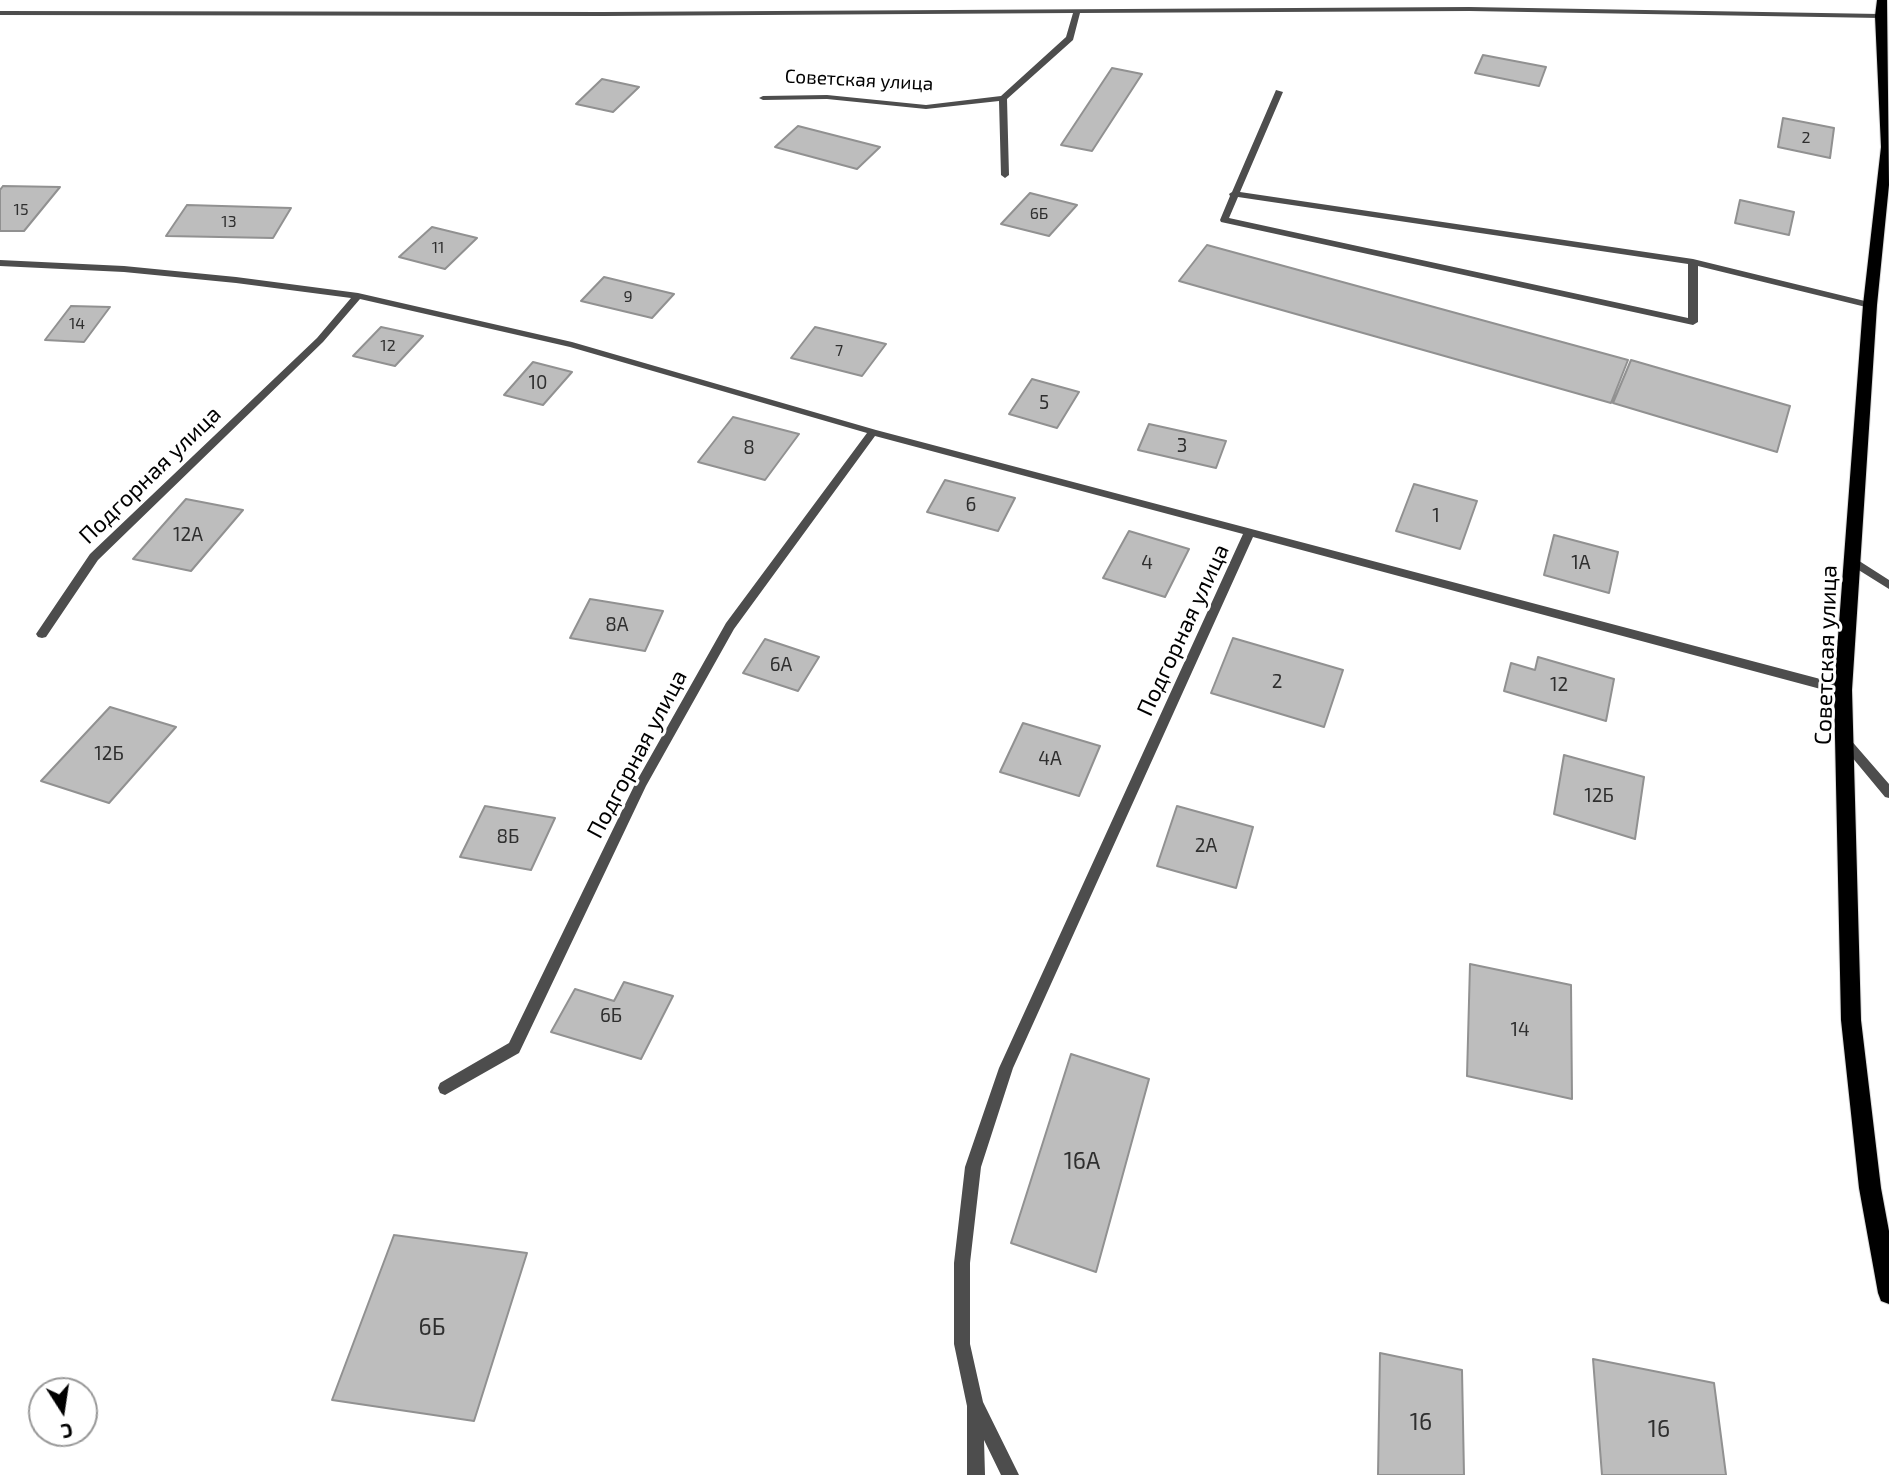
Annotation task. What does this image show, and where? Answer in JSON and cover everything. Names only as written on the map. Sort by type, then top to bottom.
[{"type":"main road","name":"Советская улица","points":[[1881,8],[1887,147],[1870,305],[1843,690],[1851,1020],[1870,1188],[1889,1293]]},
{"type":"street","points":[[0,13],[1881,8]]},
{"type":"street","points":[[1005,175],[1003,98],[1070,38],[1077,12]]},
{"type":"street","points":[[1279,92],[1224,220],[1693,322],[1693,262]]},
{"type":"street","name":"Советская улица","points":[[764,98],[828,97],[926,107],[1003,98]]},
{"type":"street","points":[[1233,194],[1693,262],[1870,305]]},
{"type":"street","name":"Подгорная улица","points":[[0,263],[137,270],[358,296],[572,345],[873,432],[1843,690]]},
{"type":"street","name":"Подгорная улица","points":[[42,634],[94,557],[320,340],[358,296]]},
{"type":"street","name":"Подгорная улица","points":[[445,1088],[514,1048],[641,784],[730,626],[873,432]]},
{"type":"street","name":"Подгорная улица","points":[[975,1404],[962,1344],[962,1263],[973,1167],[1006,1068],[1250,534]]},
{"type":"street","points":[[1853,561],[1889,585]]},
{"type":"street","points":[[1845,741],[1889,793]]},
{"type":"street","points":[[975,1404],[976,1475]]},
{"type":"street","points":[[975,1404],[1010,1475]]},
{"type":"building","points":[[1483,55],[1546,67],[1539,86],[1475,73]]},
{"type":"building","points":[[1112,68],[1142,74],[1092,151],[1061,145]]},
{"type":"building","points":[[602,79],[639,87],[613,112],[576,104]]},
{"type":"building","points":[[1783,118],[1834,128],[1830,158],[1778,147]]},
{"type":"building","points":[[798,126],[880,147],[857,169],[775,147]]},
{"type":"building","points":[[3,186],[60,187],[24,231],[0,231],[0,190]]},
{"type":"building","points":[[1030,193],[1077,205],[1049,236],[1001,224]]},
{"type":"building","points":[[1740,200],[1794,212],[1789,235],[1735,223]]},
{"type":"building","points":[[187,205],[291,208],[273,238],[166,236]]},
{"type":"building","points":[[432,227],[477,238],[445,269],[399,257]]},
{"type":"building","points":[[1207,245],[1628,360],[1611,403],[1179,281]]},
{"type":"building","points":[[604,277],[674,294],[652,318],[581,301]]},
{"type":"building","points":[[71,306],[110,307],[84,342],[45,340]]},
{"type":"building","points":[[381,327],[423,336],[395,366],[353,356]]},
{"type":"building","points":[[815,327],[886,344],[862,376],[791,358]]},
{"type":"building","points":[[1631,360],[1790,406],[1777,452],[1613,403]]},
{"type":"building","points":[[533,362],[572,372],[543,405],[504,395]]},
{"type":"building","points":[[1032,379],[1079,392],[1057,428],[1009,414]]},
{"type":"building","points":[[733,417],[799,434],[765,480],[698,462]]},
{"type":"building","points":[[1149,424],[1226,441],[1216,468],[1138,450]]},
{"type":"building","points":[[945,480],[1015,498],[998,531],[927,512]]},
{"type":"building","points":[[1414,484],[1477,501],[1460,549],[1396,531]]},
{"type":"building","points":[[186,499],[243,510],[191,571],[133,559]]},
{"type":"building","points":[[1129,531],[1189,549],[1165,597],[1103,578]]},
{"type":"building","points":[[1554,535],[1618,552],[1609,593],[1544,575]]},
{"type":"building","points":[[590,599],[663,611],[645,651],[570,638]]},
{"type":"building","points":[[1233,638],[1343,670],[1324,727],[1211,693]]},
{"type":"building","points":[[765,639],[819,657],[798,691],[743,673]]},
{"type":"building","points":[[1538,657],[1614,679],[1606,721],[1504,691],[1511,663],[1535,670]]},
{"type":"building","points":[[110,707],[176,727],[109,803],[41,781]]},
{"type":"building","points":[[1023,723],[1100,746],[1079,796],[1000,772]]},
{"type":"building","points":[[1564,755],[1644,777],[1635,839],[1554,814]]},
{"type":"building","points":[[485,806],[555,818],[531,870],[460,857]]},
{"type":"building","points":[[1177,806],[1253,827],[1236,888],[1157,866]]},
{"type":"building","points":[[1470,964],[1571,985],[1572,1099],[1467,1076]]},
{"type":"building","points":[[624,982],[673,996],[641,1059],[551,1032],[575,989],[614,1001]]},
{"type":"building","points":[[1071,1054],[1149,1079],[1096,1272],[1011,1243]]},
{"type":"building","points":[[394,1235],[527,1253],[474,1421],[332,1400]]},
{"type":"building","points":[[1380,1353],[1462,1370],[1464,1475],[1378,1475]]},
{"type":"building","points":[[1593,1359],[1714,1383],[1726,1475],[1602,1475]]}]
